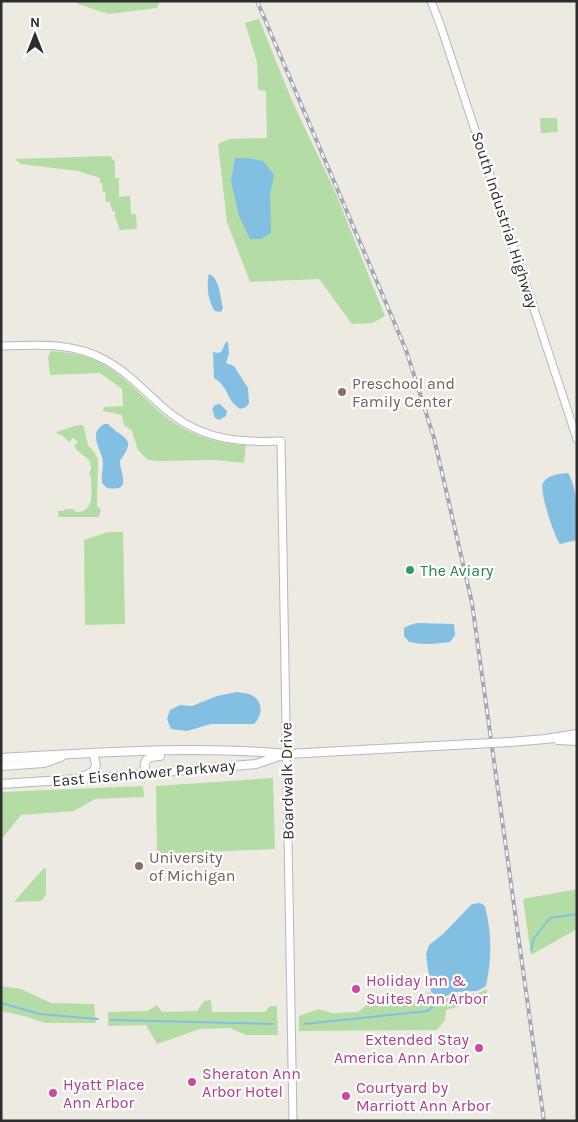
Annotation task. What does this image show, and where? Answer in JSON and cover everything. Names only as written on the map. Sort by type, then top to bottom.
[{"type":"main road","name":"East Eisenhower Parkway","points":[[1,758],[93,753],[196,751],[256,751],[286,754],[510,742],[577,734]]},
{"type":"main road","name":"East Eisenhower Parkway","points":[[546,739],[577,741]]},
{"type":"main road","points":[[147,774],[145,761],[150,756],[185,756],[196,751]]},
{"type":"main road","points":[[1,782],[83,776],[92,773],[95,769],[93,753]]},
{"type":"main road","points":[[1,766],[44,763],[72,754]]},
{"type":"main road","name":"East Eisenhower Parkway","points":[[1,782],[147,774],[256,764],[286,754]]},
{"type":"street","name":"South Industrial Highway","points":[[431,1],[577,439]]},
{"type":"street","name":"Boardwalk Drive","points":[[1,346],[62,346],[84,351],[122,370],[165,410],[195,429],[217,437],[237,441],[282,441],[292,1121]]},
{"type":"green space","points":[[78,1],[160,1],[157,8],[108,14],[78,4]]},
{"type":"green space","points":[[259,19],[293,103],[336,194],[385,316],[373,323],[352,324],[319,279],[250,282],[227,222],[218,144],[229,139],[267,138],[266,91],[258,90],[257,62],[245,23]]},
{"type":"green space","points":[[540,118],[557,118],[558,132],[541,133]]},
{"type":"green space","points":[[110,156],[115,162],[115,178],[119,178],[119,197],[130,196],[131,214],[136,214],[137,229],[119,230],[115,211],[112,211],[110,202],[106,202],[100,178],[78,171],[21,164],[15,159]]},
{"type":"green space","points":[[51,351],[84,356],[104,365],[122,377],[161,413],[190,432],[212,440],[246,445],[244,463],[215,460],[148,460],[138,450],[132,431],[124,425],[122,415],[103,411],[104,407],[123,406],[122,389],[100,373],[50,375],[48,357]]},
{"type":"green space","points":[[83,425],[88,445],[98,459],[97,506],[101,510],[99,517],[58,517],[58,511],[73,509],[76,512],[82,511],[90,505],[92,494],[91,477],[89,475],[90,461],[74,446],[78,442],[73,438],[69,442],[56,432]]},
{"type":"green space","points":[[108,532],[123,532],[125,624],[85,625],[84,540]]},
{"type":"green space","points":[[273,778],[275,849],[157,854],[156,786]]},
{"type":"green space","points":[[143,786],[144,797],[95,799],[74,811],[21,815],[1,840],[1,792]]},
{"type":"green space","points":[[44,868],[46,869],[46,895],[41,901],[14,902]]},
{"type":"green space","points":[[577,889],[577,929],[531,955],[523,899]]},
{"type":"green space","points":[[1,986],[21,989],[51,1003],[94,1004],[96,1023],[45,1023],[1,1011]]},
{"type":"green space","points":[[487,989],[485,1007],[468,1004],[446,1010],[445,1020],[437,1030],[299,1031],[299,1016],[318,1009],[332,1013],[358,1012],[369,1003],[415,1001],[428,992],[443,1000],[456,994],[476,994]]},
{"type":"green space","points":[[211,1000],[212,1012],[265,1012],[270,1006],[277,1006],[278,1035],[246,1035],[230,1028],[200,1029],[157,1044],[146,1025],[108,1026],[108,1012],[147,1011],[157,1005],[162,1012],[197,1011],[204,1001]]},
{"type":"water","points":[[235,158],[263,161],[274,175],[270,195],[271,233],[261,239],[250,239],[239,216],[231,181]]},
{"type":"water","points":[[209,274],[213,276],[219,289],[223,308],[221,312],[215,311],[209,298]]},
{"type":"water","points":[[226,342],[228,342],[229,354],[226,363],[234,366],[248,388],[249,403],[246,407],[240,409],[232,401],[223,386],[214,378],[213,352],[221,352]]},
{"type":"water","points":[[220,404],[227,411],[226,416],[219,420],[215,418],[213,410],[215,405]]},
{"type":"water","points":[[104,424],[108,424],[124,437],[128,443],[128,447],[120,461],[123,485],[115,489],[107,488],[102,483],[103,462],[96,437],[99,428]]},
{"type":"water","points":[[568,473],[574,487],[577,540],[560,544],[548,514],[542,488],[543,483],[548,478]]},
{"type":"water","points":[[417,623],[454,624],[455,635],[450,642],[419,644],[409,642],[404,636],[404,628]]},
{"type":"water","points":[[237,692],[251,695],[259,702],[261,710],[254,724],[211,724],[187,731],[171,729],[167,719],[170,710],[180,705],[192,706],[217,696]]},
{"type":"water","points":[[480,903],[485,906],[490,936],[490,956],[486,986],[477,991],[455,992],[442,998],[431,992],[426,954],[429,945],[443,934],[472,904]]},
{"type":"waterway","points":[[531,950],[534,938],[550,918],[577,914]]},
{"type":"waterway","points":[[304,1024],[428,1011],[443,997]]},
{"type":"waterway","points":[[1,1003],[40,1014],[98,1019]]},
{"type":"waterway","points":[[111,1020],[273,1024]]},
{"type":"railway","points":[[257,1],[406,350],[434,438],[472,603],[544,1121]]},
{"type":"place","name":"Preschool and Family Center","points":[[342,392]]},
{"type":"place","name":"The Aviary","points":[[410,570]]},
{"type":"place","name":"University of Michigan","points":[[139,866]]},
{"type":"place","name":"Holiday Inn & Suites Ann Arbor","points":[[356,989]]},
{"type":"place","name":"Extended Stay America Ann Arbor","points":[[479,1048]]},
{"type":"place","name":"Sheraton Ann Arbor Hotel","points":[[192,1082]]},
{"type":"place","name":"Hyatt Place Ann Arbor","points":[[53,1093]]},
{"type":"place","name":"Courtyard by Marriott Ann Arbor","points":[[346,1096]]}]
